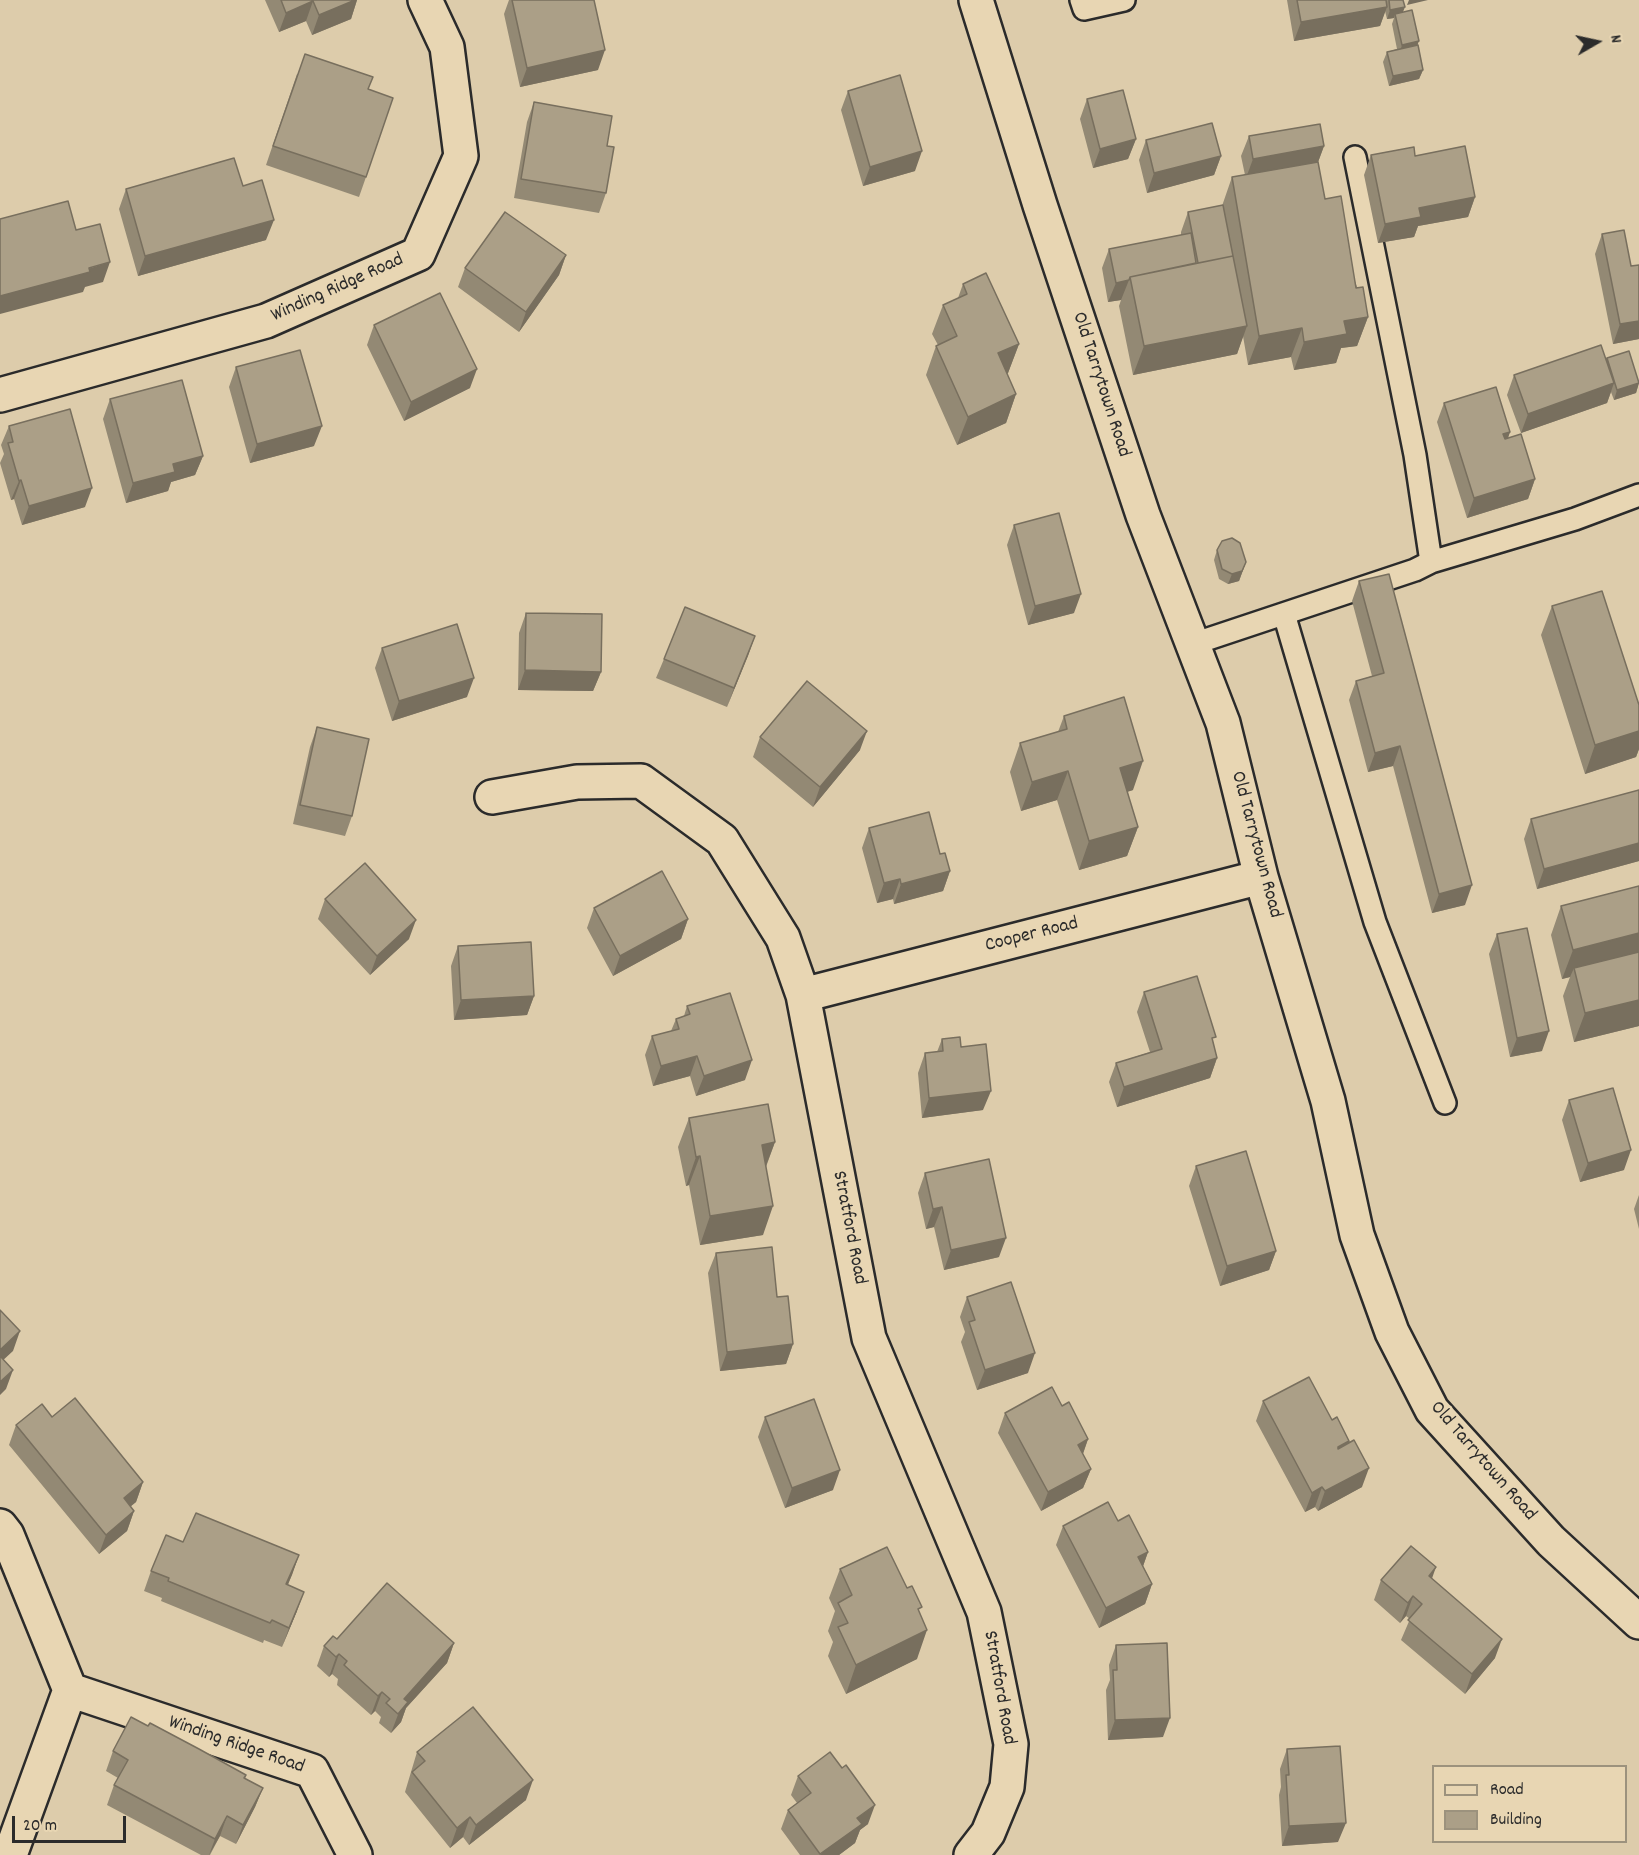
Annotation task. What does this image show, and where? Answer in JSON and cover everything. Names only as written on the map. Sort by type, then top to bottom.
[{"type":"street","name":"Winding Ridge Road","points":[[0,395],[266,321],[418,254],[462,156],[447,47],[425,0]]},
{"type":"street","name":"Old Tarrytown Road","points":[[976,0],[1040,205],[1135,493],[1223,723],[1261,877],[1328,1101],[1358,1235],[1392,1332],[1432,1410],[1551,1541],[1639,1622]]},
{"type":"street","name":"Stratford Road","points":[[492,797],[576,782],[641,781],[722,840],[783,938],[803,995],[869,1338],[984,1612],[1011,1744],[1007,1787],[988,1833],[971,1855]]},
{"type":"street","name":"Cooper Road","points":[[803,995],[1261,877]]},
{"type":"street","points":[[0,1526],[7,1535],[70,1690],[9,1855]]},
{"type":"street","name":"Winding Ridge Road","points":[[70,1690],[312,1771],[355,1855]]},
{"type":"lane","points":[[1081,0],[1084,9],[1124,0]]},
{"type":"lane","points":[[1355,157],[1415,455],[1431,562]]},
{"type":"lane","points":[[1192,644],[1415,570],[1431,562],[1575,519],[1639,495]]},
{"type":"lane","points":[[1284,614],[1376,922],[1445,1103]]},
{"type":"building","points":[[281,0],[355,0],[319,15],[313,1],[286,13]]},
{"type":"building","points":[[512,0],[594,0],[605,50],[527,68]]},
{"type":"building","points":[[1297,0],[1386,0],[1387,7],[1301,22]]},
{"type":"building","points":[[1389,0],[1403,0],[1405,7],[1390,10]]},
{"type":"building","points":[[1412,10],[1419,41],[1402,45],[1395,14]]},
{"type":"building","points":[[1418,45],[1423,70],[1393,76],[1387,52]]},
{"type":"building","points":[[305,54],[373,77],[368,89],[393,98],[366,177],[273,146]]},
{"type":"building","points":[[900,75],[922,151],[870,167],[848,91]]},
{"type":"building","points":[[1123,90],[1136,139],[1100,149],[1087,99]]},
{"type":"building","points":[[534,102],[612,116],[607,146],[614,147],[606,193],[521,179]]},
{"type":"building","points":[[1212,123],[1221,156],[1154,173],[1146,140]]},
{"type":"building","points":[[1320,124],[1324,146],[1253,159],[1249,136]]},
{"type":"building","points":[[1465,146],[1475,197],[1419,208],[1421,217],[1385,224],[1371,155],[1414,147],[1415,156]]},
{"type":"building","points":[[234,158],[243,186],[262,180],[274,220],[145,256],[126,189]]},
{"type":"building","points":[[1318,162],[1325,199],[1341,196],[1356,288],[1363,287],[1368,317],[1344,321],[1347,334],[1304,342],[1302,328],[1259,336],[1232,177]]},
{"type":"building","points":[[68,201],[76,230],[100,224],[110,262],[89,268],[90,272],[0,296],[0,219]]},
{"type":"building","points":[[1223,205],[1233,256],[1198,263],[1188,212]]},
{"type":"building","points":[[505,212],[566,255],[526,312],[465,268]]},
{"type":"building","points":[[1624,230],[1631,266],[1639,265],[1639,321],[1620,324],[1602,234]]},
{"type":"building","points":[[1191,233],[1196,263],[1130,277],[1129,280],[1116,283],[1109,249]]},
{"type":"building","points":[[1233,256],[1247,326],[1144,346],[1130,277]]},
{"type":"building","points":[[986,273],[1019,344],[998,353],[1016,394],[968,417],[936,346],[957,336],[943,305],[967,294],[963,284]]},
{"type":"building","points":[[440,293],[477,369],[411,402],[374,325]]},
{"type":"building","points":[[1601,345],[1614,383],[1528,414],[1514,375]]},
{"type":"building","points":[[300,350],[322,426],[257,444],[236,367]]},
{"type":"building","points":[[1629,351],[1639,383],[1617,390],[1607,358]]},
{"type":"building","points":[[182,380],[203,456],[173,464],[175,472],[133,483],[110,399]]},
{"type":"building","points":[[1496,387],[1510,432],[1503,434],[1505,439],[1521,434],[1535,479],[1474,498],[1444,403]]},
{"type":"building","points":[[70,409],[92,488],[29,506],[8,443],[13,442],[9,426]]},
{"type":"building","points":[[1059,513],[1081,594],[1035,606],[1014,525]]},
{"type":"building","points":[[1232,538],[1240,543],[1246,562],[1242,571],[1232,574],[1222,569],[1217,550],[1222,541]]},
{"type":"building","points":[[1389,574],[1472,885],[1439,894],[1400,746],[1375,753],[1356,681],[1384,673],[1359,581]]},
{"type":"building","points":[[1602,591],[1639,705],[1639,731],[1595,745],[1552,606]]},
{"type":"building","points":[[685,607],[755,636],[734,688],[664,659]]},
{"type":"building","points":[[526,613],[602,614],[601,672],[525,670]]},
{"type":"building","points":[[457,624],[474,678],[399,701],[382,648]]},
{"type":"building","points":[[807,681],[867,731],[820,787],[760,737]]},
{"type":"building","points":[[1124,697],[1143,761],[1120,768],[1138,827],[1089,841],[1068,771],[1032,782],[1020,743],[1067,729],[1064,716]]},
{"type":"building","points":[[317,727],[369,739],[352,816],[300,805]]},
{"type":"building","points":[[1639,790],[1639,843],[1544,869],[1531,819]]},
{"type":"building","points":[[929,812],[940,854],[945,853],[950,871],[901,884],[900,879],[884,883],[869,828]]},
{"type":"building","points":[[365,863],[416,920],[377,956],[325,899]]},
{"type":"building","points":[[662,871],[688,919],[620,956],[594,908]]},
{"type":"building","points":[[1639,886],[1639,933],[1573,950],[1561,906]]},
{"type":"building","points":[[1527,928],[1549,1031],[1517,1038],[1497,934]]},
{"type":"building","points":[[531,942],[534,996],[461,1000],[458,946]]},
{"type":"building","points":[[1639,952],[1639,1000],[1585,1013],[1574,968]]},
{"type":"building","points":[[1197,976],[1216,1037],[1212,1038],[1217,1058],[1124,1087],[1116,1063],[1162,1049],[1144,992]]},
{"type":"building","points":[[730,993],[752,1060],[704,1076],[697,1056],[661,1066],[652,1036],[679,1029],[676,1019],[690,1014],[687,1006]]},
{"type":"building","points":[[960,1037],[961,1047],[986,1044],[991,1091],[929,1098],[925,1053],[943,1051],[942,1039]]},
{"type":"building","points":[[1613,1088],[1631,1150],[1588,1163],[1569,1100]]},
{"type":"building","points":[[768,1104],[775,1142],[762,1145],[773,1206],[710,1216],[700,1156],[696,1157],[689,1118]]},
{"type":"building","points":[[1246,1151],[1276,1251],[1227,1266],[1196,1166]]},
{"type":"building","points":[[989,1159],[1006,1238],[951,1250],[942,1207],[933,1209],[925,1173]]},
{"type":"building","points":[[772,1247],[777,1297],[788,1296],[793,1344],[727,1352],[716,1253]]},
{"type":"building","points":[[1011,1282],[1035,1353],[985,1370],[969,1322],[975,1320],[967,1297]]},
{"type":"building","points":[[0,1310],[20,1331],[0,1350]]},
{"type":"building","points":[[0,1356],[13,1370],[0,1382]]},
{"type":"building","points":[[1309,1377],[1332,1420],[1337,1417],[1349,1441],[1338,1449],[1354,1440],[1369,1468],[1325,1491],[1322,1487],[1312,1493],[1263,1401]]},
{"type":"building","points":[[1052,1387],[1062,1406],[1069,1402],[1088,1439],[1078,1445],[1091,1469],[1048,1492],[1005,1413]]},
{"type":"building","points":[[75,1398],[143,1482],[124,1498],[134,1511],[106,1535],[16,1425],[42,1404],[52,1417]]},
{"type":"building","points":[[814,1399],[840,1470],[792,1488],[765,1417]]},
{"type":"building","points":[[1108,1502],[1118,1521],[1129,1515],[1148,1552],[1138,1557],[1152,1584],[1106,1608],[1063,1526]]},
{"type":"building","points":[[196,1513],[299,1555],[286,1584],[304,1592],[289,1628],[272,1620],[270,1623],[168,1581],[169,1578],[151,1571],[166,1535],[183,1542]]},
{"type":"building","points":[[1411,1546],[1436,1567],[1429,1576],[1502,1639],[1472,1674],[1408,1620],[1422,1604],[1413,1596],[1408,1603],[1381,1580]]},
{"type":"building","points":[[887,1547],[907,1588],[912,1586],[922,1607],[918,1609],[927,1630],[856,1665],[838,1627],[848,1623],[838,1603],[852,1595],[840,1569]]},
{"type":"building","points":[[387,1583],[454,1643],[404,1699],[408,1702],[398,1714],[386,1703],[390,1699],[382,1692],[378,1696],[344,1665],[347,1661],[339,1654],[336,1657],[324,1646],[333,1636],[337,1639]]},
{"type":"building","points":[[1167,1643],[1170,1718],[1115,1720],[1113,1670],[1117,1670],[1116,1645]]},
{"type":"building","points":[[473,1707],[533,1780],[476,1825],[470,1817],[457,1828],[412,1772],[425,1761],[417,1752]]},
{"type":"building","points":[[131,1717],[148,1726],[150,1723],[199,1749],[246,1775],[244,1778],[263,1788],[243,1825],[227,1816],[215,1839],[114,1785],[128,1760],[113,1751]]},
{"type":"building","points":[[1340,1746],[1346,1823],[1289,1826],[1287,1749]]},
{"type":"building","points":[[830,1752],[842,1768],[846,1765],[875,1805],[857,1818],[862,1824],[820,1854],[788,1810],[811,1793],[798,1776]]}]
